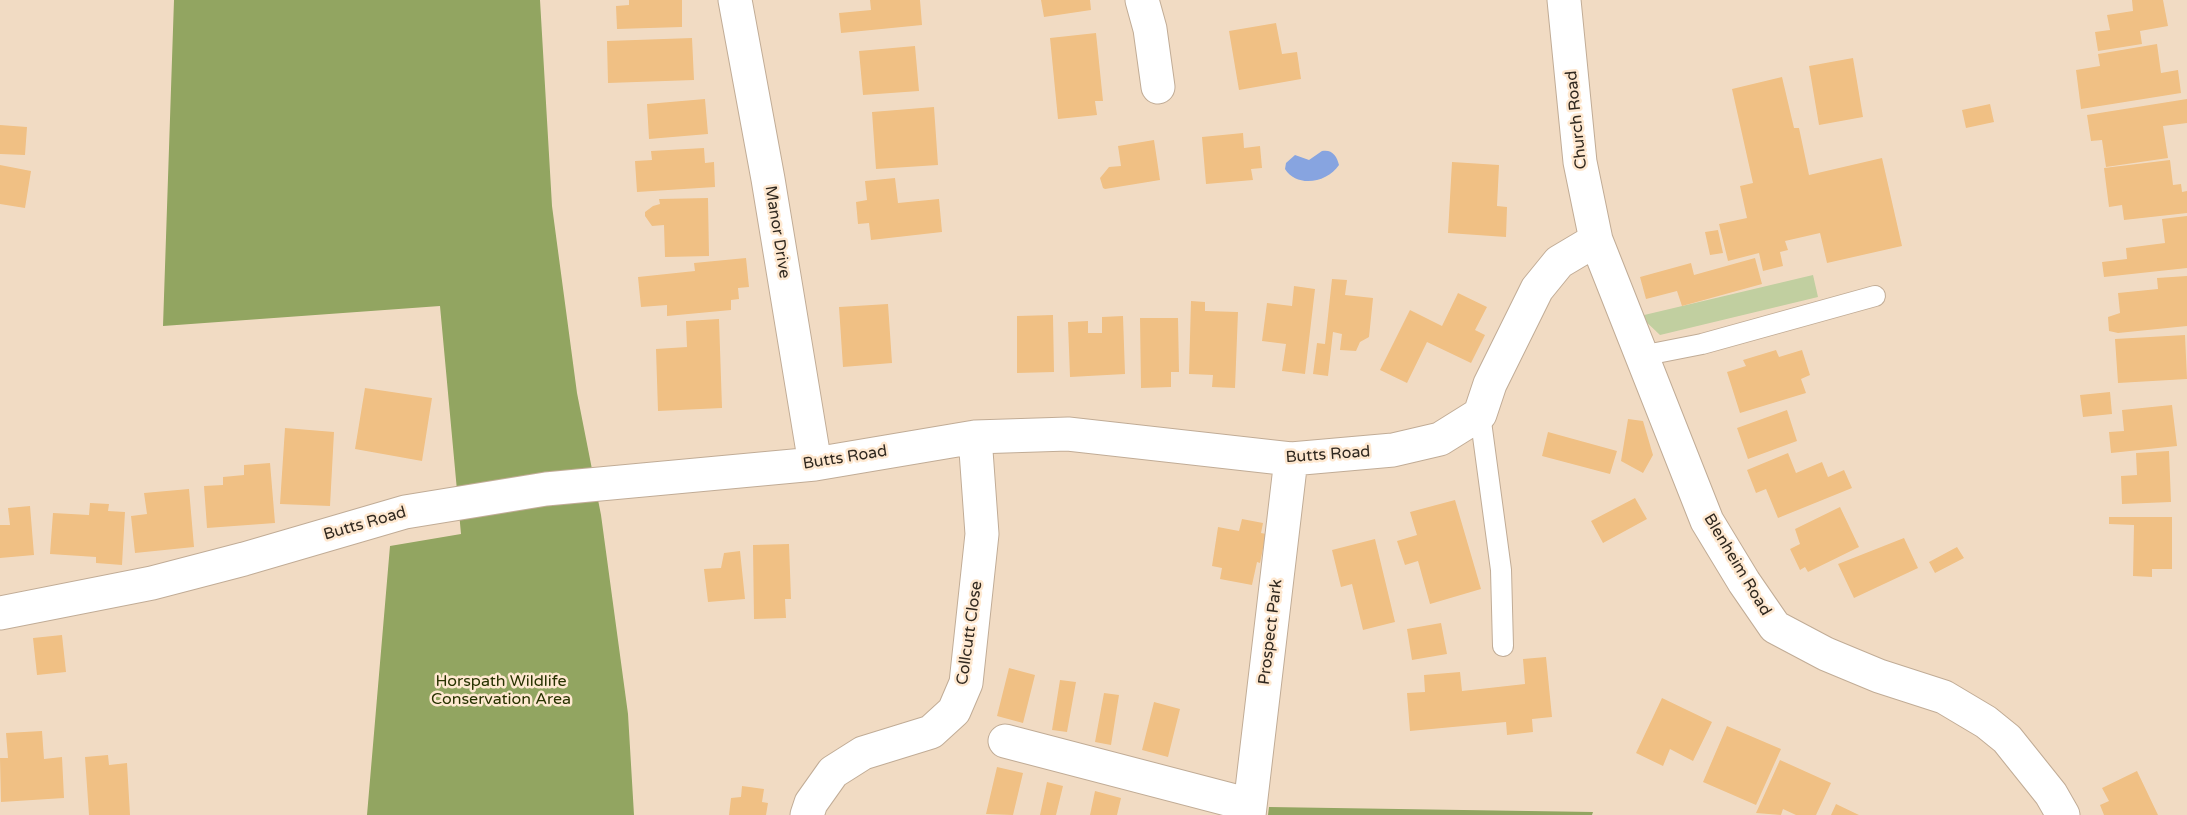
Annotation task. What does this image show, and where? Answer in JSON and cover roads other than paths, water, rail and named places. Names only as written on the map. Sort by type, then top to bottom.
[{"type":"street","name":"Manor Drive","points":[[735,0],[768,179],[815,464]]},
{"type":"street","points":[[1142,0],[1150,29],[1158,87]]},
{"type":"street","name":"Church Road","points":[[1564,0],[1580,162],[1596,240]]},
{"type":"street","points":[[1480,414],[1490,384],[1536,288],[1559,262],[1596,240]]},
{"type":"street","name":"Blenheim Road","points":[[1596,240],[1707,521],[1775,627],[1826,654],[1879,676],[1944,698],[1986,722],[2007,739],[2051,794],[2063,815]]},
{"type":"street","name":"Butts Road","points":[[0,613],[152,583],[405,512],[546,489],[815,464],[975,437],[1068,434],[1291,459],[1393,450],[1440,439],[1480,414]]},
{"type":"street","name":"Collcutt Close","points":[[807,815],[811,803],[833,772],[863,753],[931,732],[954,711],[966,682],[982,534],[975,437]]},
{"type":"street","name":"Prospect Park","points":[[1005,741],[1250,810],[1291,459]]},
{"type":"lane","points":[[1641,356],[1702,344],[1875,296]]},
{"type":"lane","points":[[1480,414],[1501,570],[1503,646]]},
{"type":"water","points":[[1322,151],[1334,154],[1339,165],[1327,176],[1304,181],[1290,175],[1285,169],[1286,163],[1295,155],[1309,160]]},
{"type":"park label","name":"Horspath Wildlife Conservation Area","points":[[501,691]]}]
